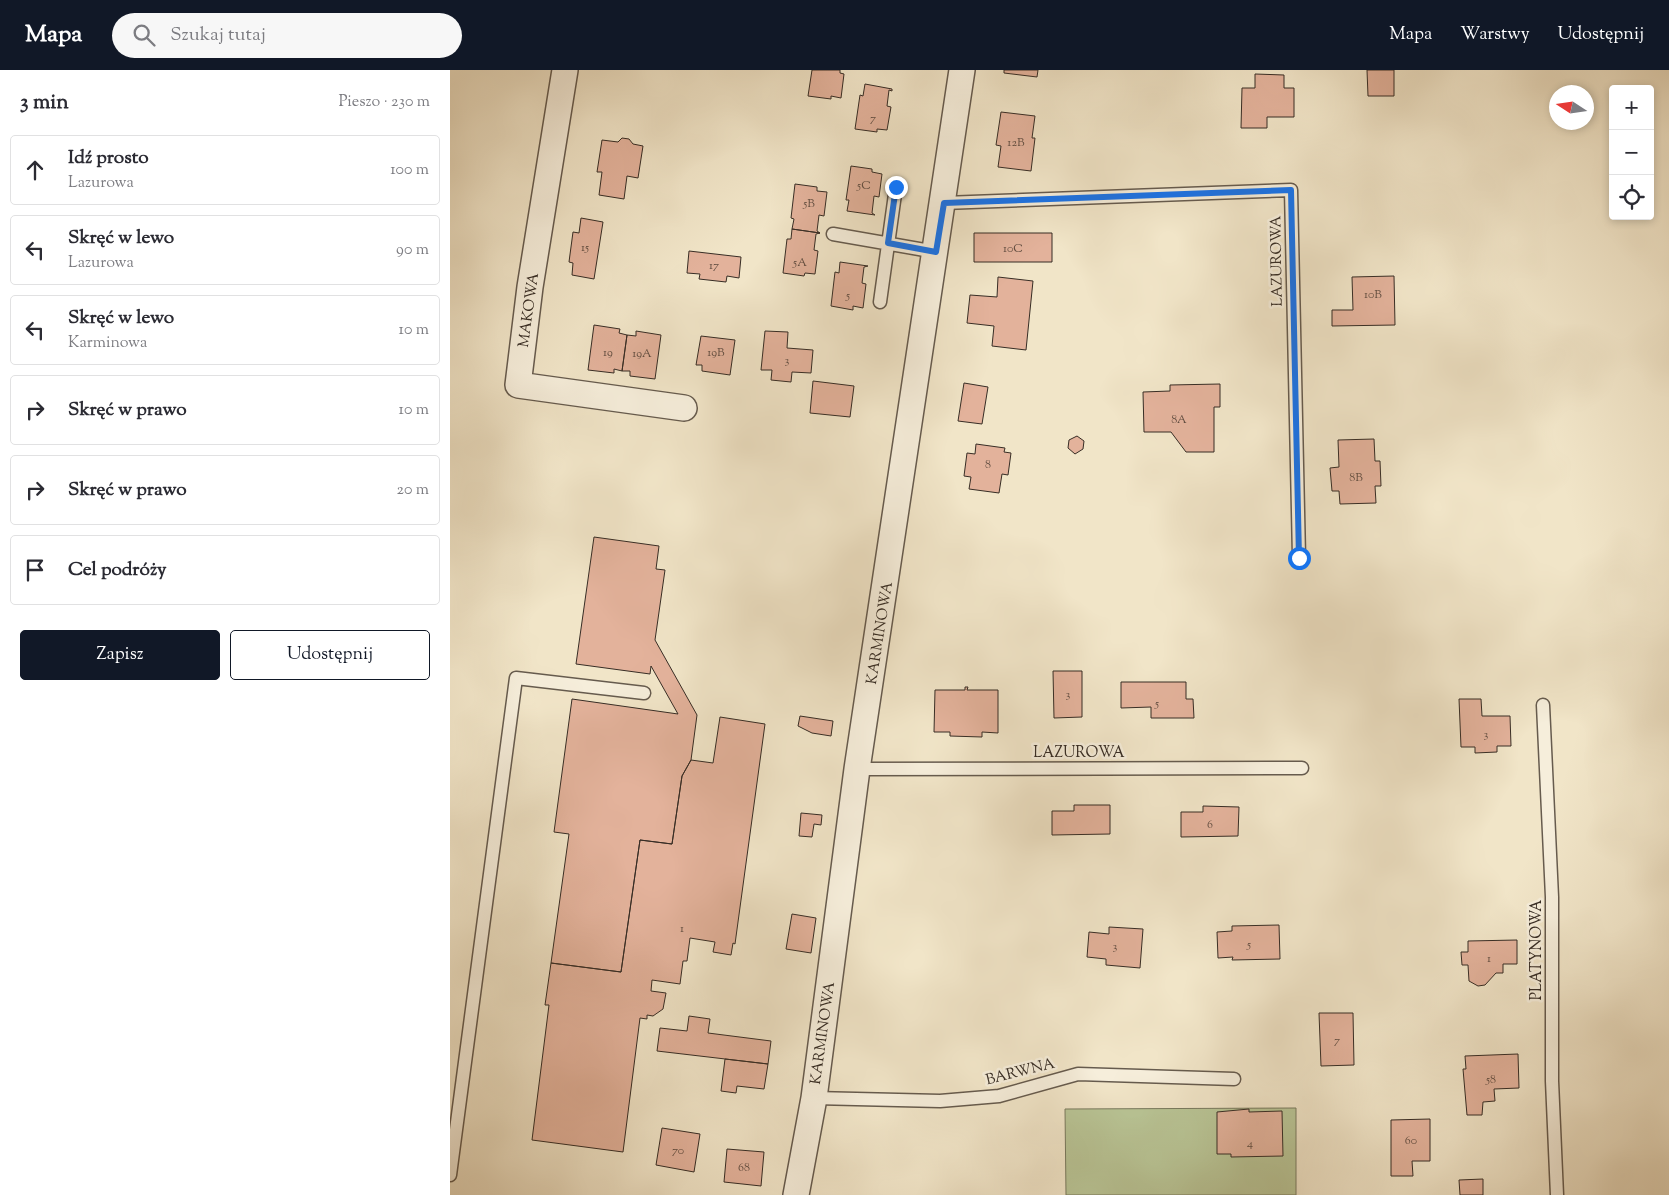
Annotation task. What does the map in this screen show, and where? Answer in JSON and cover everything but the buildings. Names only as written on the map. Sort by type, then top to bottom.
[{"type":"street","name":"MAKOWA","points":[[565,70],[530,287],[518,385],[684,408]]},
{"type":"street","name":"KARMINOWA","points":[[796,1195],[814,1098],[857,770],[944,203],[962,70]]},
{"type":"lane","points":[[880,302],[896,187]]},
{"type":"lane","name":"LAZUROWA","points":[[944,203],[1291,190],[1299,558]]},
{"type":"lane","points":[[833,234],[936,252]]},
{"type":"lane","points":[[450,1175],[516,678],[644,693]]},
{"type":"lane","name":"PLATYNOWA","points":[[1543,705],[1552,897],[1552,1081],[1557,1195]]},
{"type":"lane","name":"LAZUROWA","points":[[857,770],[1302,768]]},
{"type":"lane","name":"BARWNA","points":[[814,1098],[948,1100],[1000,1096],[1078,1074],[1234,1079]]},
{"type":"green space","points":[[1296,1108],[1296,1195],[1066,1195],[1065,1109]]},
{"type":"route","points":[[896,187],[888,243],[936,252],[944,203],[1291,190],[1299,558]]}]
